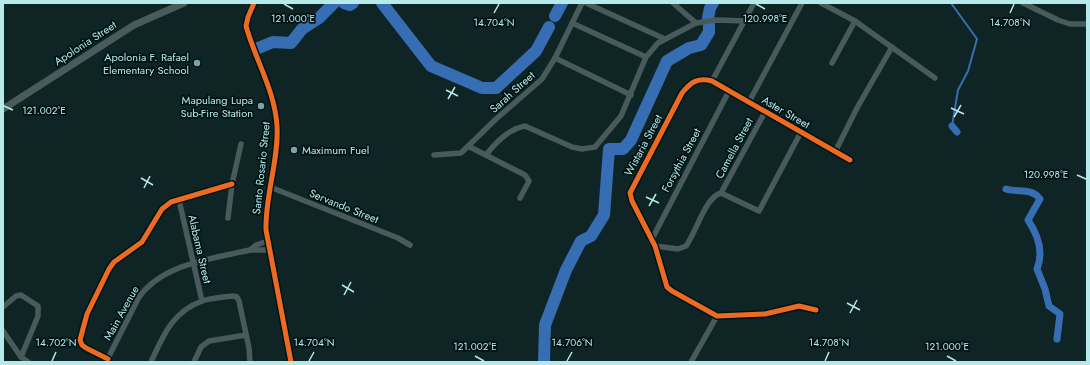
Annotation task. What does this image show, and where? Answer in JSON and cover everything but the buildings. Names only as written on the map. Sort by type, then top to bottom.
[{"type":"street","name":"Apolonia Street","points":[[3,109],[134,25],[184,3]]},
{"type":"street","name":"Santo Rosario Street","points":[[254,3],[246,26],[272,100],[277,130],[266,215],[268,242],[291,362]]},
{"type":"street","name":"Sarah Street","points":[[434,155],[457,155],[542,79],[555,58],[582,3]]},
{"type":"street","points":[[586,3],[664,39]]},
{"type":"street","points":[[673,3],[696,23]]},
{"type":"street","points":[[712,82],[754,3]]},
{"type":"street","points":[[749,102],[802,3]]},
{"type":"street","points":[[821,3],[855,21],[935,78]]},
{"type":"street","points":[[1023,3],[1058,20],[1070,24],[1087,24]]},
{"type":"street","points":[[486,155],[501,139],[515,130],[525,126],[582,149],[595,147],[622,116],[646,57],[651,50],[664,39],[696,23],[716,20],[745,21]]},
{"type":"street","points":[[832,63],[855,21]]},
{"type":"street","points":[[572,23],[646,57]]},
{"type":"street","points":[[835,152],[856,108],[892,47]]},
{"type":"street","points":[[555,58],[631,95]]},
{"type":"street","name":"Wistaria Street","points":[[652,239],[632,201],[630,192],[682,93],[694,81],[705,79],[712,82]]},
{"type":"street","name":"Aster Street","points":[[712,82],[850,160]]},
{"type":"street","name":"Forsythia Street","points":[[652,239],[729,91]]},
{"type":"street","name":"Camella Street","points":[[655,246],[678,249],[686,246],[710,202],[717,194],[721,193],[765,112]]},
{"type":"street","points":[[721,193],[759,212],[801,132]]},
{"type":"street","points":[[228,218],[232,184],[241,144]]},
{"type":"street","points":[[468,146],[522,173],[528,178],[529,181],[520,198]]},
{"type":"street","points":[[107,360],[82,345],[81,335],[87,314],[102,282],[114,262],[142,242],[162,210],[171,202],[232,184]]},
{"type":"street","name":"Servando Street","points":[[270,187],[398,238],[410,245]]},
{"type":"street","name":"Alabama Street","points":[[179,200],[202,301]]},
{"type":"street","points":[[652,239],[667,287],[717,316],[765,314],[799,306],[816,310]]},
{"type":"street","name":"Main Avenue","points":[[250,250],[256,245],[268,242]]},
{"type":"street","name":"Main Avenue","points":[[107,360],[139,297],[146,288],[164,275],[194,264],[250,250],[269,250]]},
{"type":"street","points":[[3,307],[19,295],[25,296],[38,306],[38,316],[21,357]]},
{"type":"street","points":[[151,362],[169,324],[177,317],[202,301],[233,296],[237,297],[246,334],[250,362]]},
{"type":"street","points":[[691,362],[717,316]]},
{"type":"street","points":[[3,331],[21,357],[28,362]]},
{"type":"street","points":[[194,362],[201,347],[209,341],[246,334]]},
{"type":"waterway","points":[[256,49],[273,42],[291,43],[302,29],[319,18],[334,3]]},
{"type":"waterway","points":[[344,3],[350,5],[353,3]]},
{"type":"waterway","points":[[382,3],[431,66],[482,88],[496,88],[536,51],[549,27]]},
{"type":"waterway","points":[[555,16],[562,3]]},
{"type":"waterway","points":[[708,18],[710,8],[713,3]]},
{"type":"waterway","points":[[951,3],[977,39],[968,71],[958,90],[952,126]]},
{"type":"waterway","points":[[544,362],[545,325],[566,270],[581,241],[591,236],[604,215],[609,149],[623,149],[631,140],[667,61],[689,48],[701,45],[709,32],[709,24]]},
{"type":"waterway","points":[[952,126],[957,132]]},
{"type":"waterway","points":[[1006,189],[1033,193],[1040,199],[1028,220],[1035,232],[1039,244],[1040,256],[1037,269],[1045,289],[1049,306],[1060,314],[1057,339]]},
{"type":"cycle path","points":[[254,3],[246,26],[273,100],[277,126],[276,152],[266,217],[266,230],[291,362]]},
{"type":"cycle path","points":[[816,310],[799,306],[765,314],[717,316],[672,291],[667,287],[655,246],[632,201],[630,193],[682,93],[692,83],[699,80],[712,81],[850,160]]},
{"type":"cycle path","points":[[108,359],[86,348],[82,345],[80,340],[87,314],[109,269],[114,262],[142,242],[162,209],[171,202],[232,184]]},
{"type":"place","name":"Apolonia F. Rafael Elementary School","points":[[197,63]]},
{"type":"place","name":"Mapulang Lupa Sub-Fire Station","points":[[261,106]]},
{"type":"place","name":"Maximum Fuel","points":[[294,150]]}]
